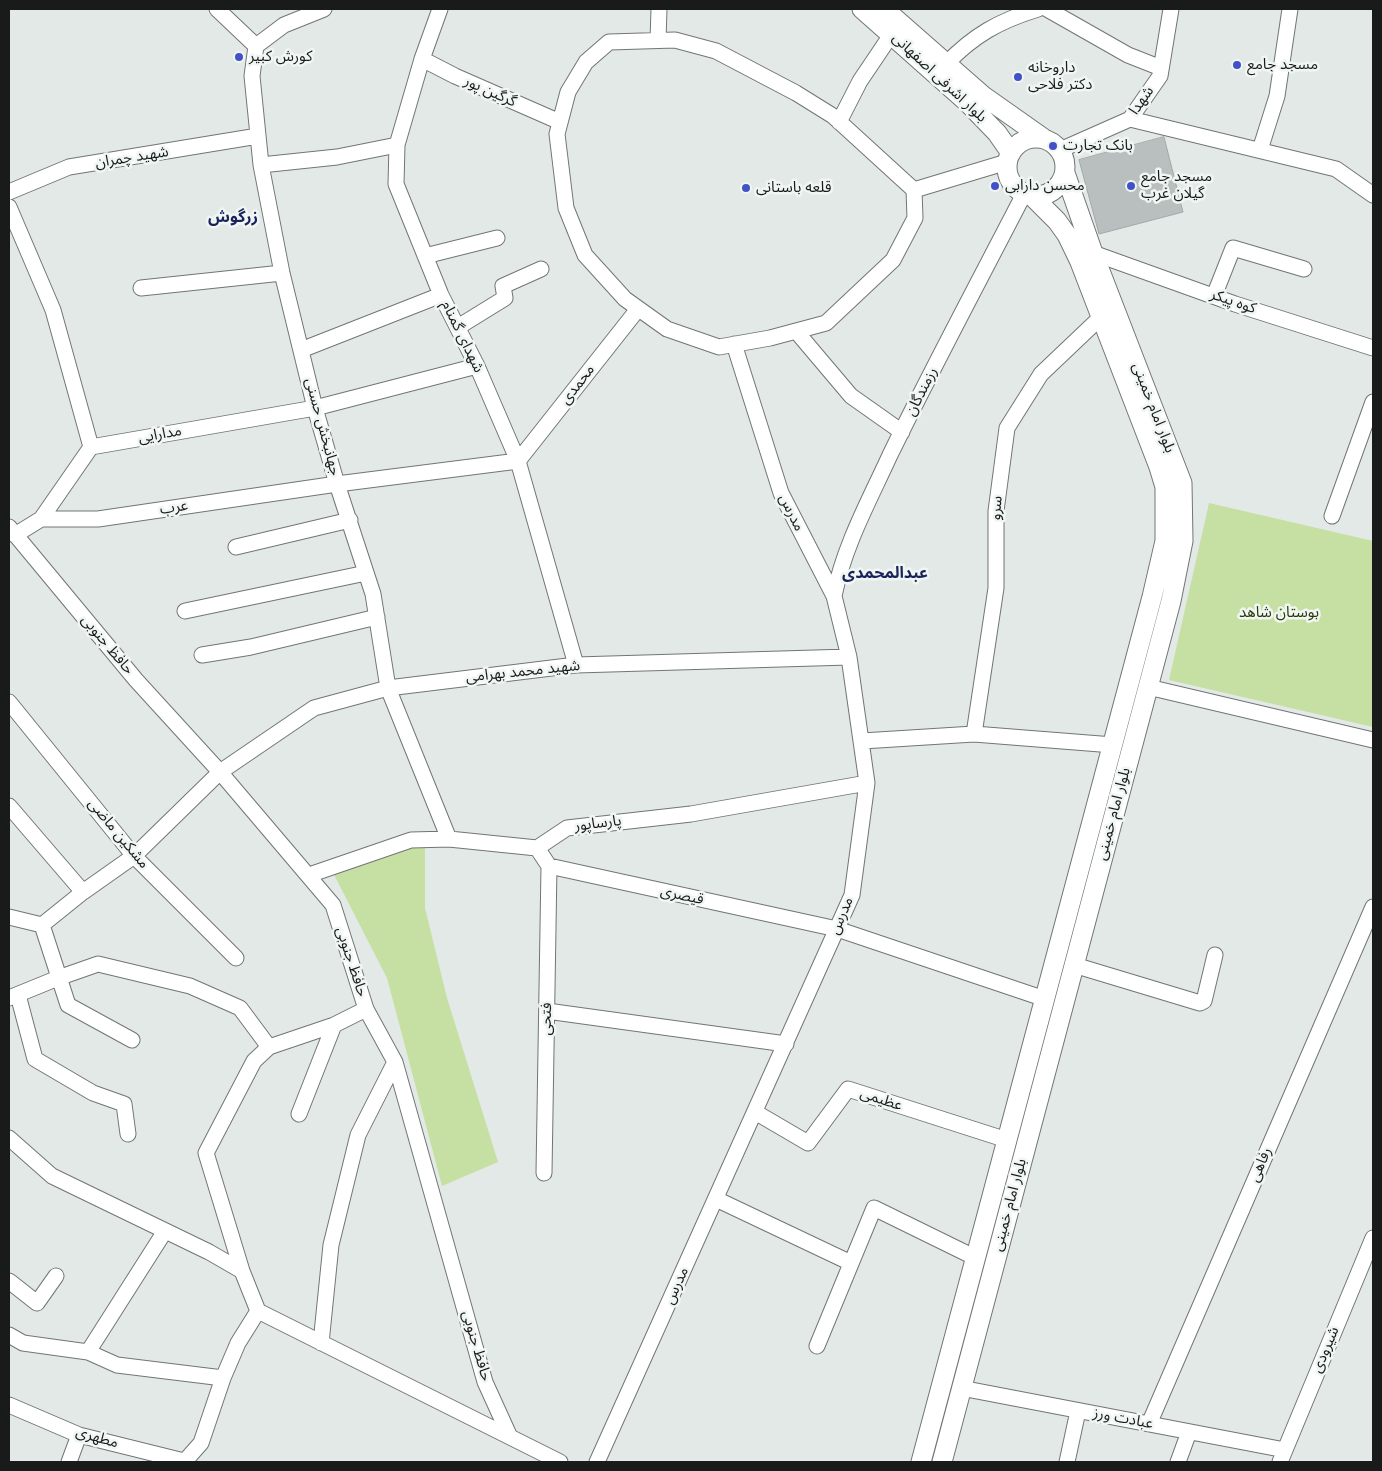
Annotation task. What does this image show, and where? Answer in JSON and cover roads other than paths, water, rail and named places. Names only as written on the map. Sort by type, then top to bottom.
[{"type":"main road","name":"بلوار اشرفی اصفهانی","points":[[862,9],[968,103],[997,133],[1009,157]]},
{"type":"main road","name":"بلوار اشرفی اصفهانی","points":[[884,9],[982,95],[1043,138]]},
{"type":"main road","points":[[1043,138],[1052,142],[1060,150],[1064,157],[1065,173],[1057,188],[1050,194],[1028,195],[1010,181],[1009,157],[1024,140],[1043,138]]},
{"type":"main road","name":"بلوار امام خمینی","points":[[942,1462],[1171,601],[1183,541],[1182,483],[1093,253],[1065,173]]},
{"type":"main road","name":"بلوار امام خمینی","points":[[921,1462],[1113,745],[1165,541],[1165,487],[1101,316],[1068,236],[1047,208],[1028,195]]},
{"type":"street","points":[[217,9],[256,46]]},
{"type":"street","points":[[324,9],[284,25],[256,46],[252,76],[261,165],[337,157],[397,145]]},
{"type":"street","name":"شهدای گمنام","points":[[440,9],[422,58],[397,145],[396,184],[441,295],[477,366],[518,462],[576,665]]},
{"type":"street","points":[[658,40],[659,9]]},
{"type":"street","points":[[946,64],[967,42],[1010,18],[1038,9]]},
{"type":"street","points":[[1047,9],[1128,55],[1161,68]]},
{"type":"street","name":"شهدا","points":[[1060,150],[1130,119],[1160,76],[1171,9]]},
{"type":"street","points":[[1260,150],[1276,96],[1290,9]]},
{"type":"street","points":[[839,122],[860,81],[891,35]]},
{"type":"street","points":[[675,40],[716,51],[796,93],[839,122],[914,190],[915,218],[893,260],[826,323],[719,347],[667,329],[625,299],[585,255],[566,208],[557,134],[568,92],[586,62],[609,42],[675,40]]},
{"type":"street","name":"گرگین پور","points":[[422,58],[455,76],[560,122]]},
{"type":"street","points":[[1130,119],[1336,169],[1373,195]]},
{"type":"street","name":"شهید چمران","points":[[9,192],[69,167],[258,136]]},
{"type":"street","points":[[914,190],[1009,157]]},
{"type":"street","name":"جهانبخش حسنی","points":[[261,165],[282,273],[315,408],[366,573],[377,617],[388,688],[449,839]]},
{"type":"street","name":"رزمندگان","points":[[834,596],[839,571],[857,526],[902,432],[1028,195]]},
{"type":"street","points":[[9,207],[53,310],[91,447],[41,519],[12,532]]},
{"type":"street","points":[[425,256],[497,238]]},
{"type":"street","points":[[1214,296],[1233,248],[1304,269]]},
{"type":"street","name":"کوه پیکر","points":[[1093,253],[1214,296],[1373,348]]},
{"type":"street","points":[[458,327],[505,298],[503,286],[541,269]]},
{"type":"street","points":[[141,288],[282,273]]},
{"type":"street","points":[[301,350],[441,295]]},
{"type":"street","name":"محمدی","points":[[518,462],[638,309]]},
{"type":"street","name":"سرو","points":[[974,734],[996,588],[996,511],[1008,428],[1041,374],[1101,316]]},
{"type":"street","points":[[796,331],[851,396],[902,432]]},
{"type":"street","name":"مدرس","points":[[597,1462],[852,895],[867,783],[849,657],[834,596],[780,493],[734,344]]},
{"type":"street","name":"مدارایی","points":[[91,447],[315,408],[477,366]]},
{"type":"street","points":[[1332,516],[1373,402]]},
{"type":"street","name":"عرب","points":[[41,519],[98,519],[337,484],[518,462]]},
{"type":"street","points":[[236,547],[350,520]]},
{"type":"street","name":"حافظ جنوبی","points":[[12,532],[136,680],[220,772],[333,905],[366,1009],[395,1062],[485,1382],[510,1437]]},
{"type":"street","points":[[185,611],[366,573]]},
{"type":"street","points":[[202,655],[251,647],[377,617]]},
{"type":"street","name":"شهید محمد بهرامی","points":[[42,925],[82,892],[134,856],[220,772],[314,708],[388,688],[576,665],[849,657]]},
{"type":"street","points":[[1148,687],[1373,740]]},
{"type":"street","name":"مشکین ماضی","points":[[9,703],[134,856],[236,958]]},
{"type":"street","points":[[862,741],[974,734],[1113,745]]},
{"type":"street","name":"پارساپور","points":[[537,848],[567,828],[691,814],[867,783]]},
{"type":"street","points":[[9,806],[82,892]]},
{"type":"street","points":[[309,875],[411,840],[449,839],[537,848],[549,866]]},
{"type":"street","name":"قیصری","points":[[549,866],[837,929],[1045,999]]},
{"type":"street","name":"فتحی","points":[[544,1173],[549,866]]},
{"type":"street","name":"رفاهی","points":[[1149,1424],[1370,924],[1373,907]]},
{"type":"street","points":[[9,917],[42,925],[68,1005],[74,1010],[132,1040]]},
{"type":"street","points":[[1074,965],[1200,1003],[1204,1001],[1215,955]]},
{"type":"street","points":[[128,1134],[124,1104],[93,1093],[35,1059],[13,996],[98,964],[190,986],[240,1008],[269,1047]]},
{"type":"street","points":[[366,1009],[334,1025],[269,1047],[254,1061],[206,1152],[242,1271],[258,1311],[560,1462]]},
{"type":"street","points":[[547,1011],[786,1044]]},
{"type":"street","points":[[299,1114],[334,1025]]},
{"type":"street","points":[[321,1343],[331,1245],[358,1135],[395,1062]]},
{"type":"street","name":"عظیمی","points":[[755,1112],[808,1143],[848,1089],[1007,1140]]},
{"type":"street","points":[[10,1141],[52,1176],[242,1271]]},
{"type":"street","points":[[716,1199],[851,1263]]},
{"type":"street","points":[[816,1346],[874,1208],[976,1258]]},
{"type":"street","points":[[88,1352],[165,1231]]},
{"type":"street","name":"شیرودی","points":[[1283,1456],[1373,1238]]},
{"type":"street","points":[[9,1281],[37,1303],[56,1276]]},
{"type":"street","points":[[187,1462],[201,1443],[223,1378],[238,1343],[258,1311]]},
{"type":"street","points":[[9,1335],[23,1343],[88,1352],[118,1365],[223,1378]]},
{"type":"street","name":"عبادت ورز","points":[[961,1388],[1189,1432],[1283,1456]]},
{"type":"street","name":"مطهری","points":[[9,1405],[79,1435],[187,1462]]},
{"type":"street","points":[[1067,1462],[1078,1410]]},
{"type":"street","points":[[1178,1462],[1189,1432]]},
{"type":"street","points":[[69,1462],[79,1435]]},
{"type":"place","name":"کورش کبیر","points":[[239,57]]},
{"type":"place","name":"مسجد جامع","points":[[1237,65]]},
{"type":"place","name":"داروخانه دکتر فلاحی","points":[[1018,77]]},
{"type":"place","name":"بانک تجارت","points":[[1053,146]]},
{"type":"place","name":"محسن دارابی","points":[[995,186]]},
{"type":"place","name":"مسجد جامع گیلان غرب","points":[[1131,186]]},
{"type":"place","name":"قلعه باستانی","points":[[746,188]]},
{"type":"district","name":"زرگوش","points":[[233,218]]},
{"type":"district","name":"عبدالمحمدی","points":[[885,574]]},
{"type":"park label","name":"بوستان شاهد","points":[[1279,613]]}]
